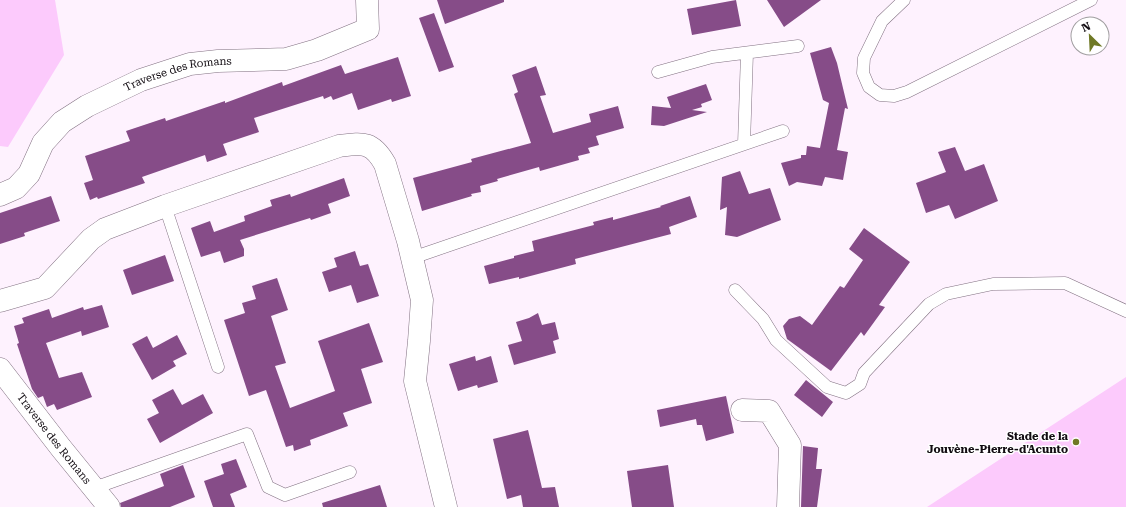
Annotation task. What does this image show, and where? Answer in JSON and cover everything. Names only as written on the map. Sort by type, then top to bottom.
[{"type":"street","name":"Traverse des Romans","points":[[0,195],[16,188],[30,174],[43,143],[62,122],[87,106],[142,80],[190,64],[218,61],[286,59],[317,50],[368,29],[367,0]]},
{"type":"street","points":[[0,301],[45,288],[91,239],[105,229],[165,206],[339,146],[362,144],[378,152],[385,164],[412,258],[422,300],[414,381],[446,507]]},
{"type":"street","name":"Traverse des Romans","points":[[0,369],[109,507]]},
{"type":"street","points":[[742,410],[769,411],[790,445],[788,507]]},
{"type":"lane","points":[[904,0],[882,21],[864,58],[863,73],[869,87],[880,95],[894,96],[907,92],[1091,0]]},
{"type":"lane","points":[[658,72],[712,57],[798,46]]},
{"type":"lane","points":[[744,144],[746,53]]},
{"type":"lane","points":[[412,258],[783,131]]},
{"type":"lane","points":[[165,206],[218,367]]},
{"type":"lane","points":[[735,290],[763,319],[776,340],[827,387],[846,393],[860,384],[864,372],[929,304],[946,294],[993,284],[1065,283],[1126,311]]},
{"type":"lane","points":[[94,488],[247,434],[268,487],[285,495],[350,472]]},
{"type":"shaded area","points":[[0,0],[55,0],[64,55],[8,147],[0,146]]},
{"type":"shaded area","name":"Stade de la Jouvène-Pierre-d'Acunto","points":[[1126,377],[1126,507],[927,507]]},
{"type":"building","points":[[437,0],[504,0],[504,2],[445,24]]},
{"type":"building","points":[[736,0],[741,26],[692,35],[687,9]]},
{"type":"building","points":[[767,0],[821,0],[784,27]]},
{"type":"building","points":[[434,13],[454,67],[439,72],[419,18]]},
{"type":"building","points":[[831,47],[837,63],[848,109],[845,108],[837,150],[848,152],[843,180],[825,177],[822,186],[797,182],[789,186],[781,163],[801,158],[801,155],[806,155],[807,146],[820,148],[829,103],[823,100],[810,53]]},
{"type":"building","points":[[398,57],[411,96],[392,102],[391,99],[358,110],[352,93],[333,100],[331,96],[324,99],[323,96],[254,118],[259,132],[223,144],[227,155],[207,162],[205,155],[142,177],[145,183],[98,199],[97,197],[90,200],[84,183],[93,180],[85,156],[130,141],[126,131],[165,118],[166,121],[225,101],[225,103],[282,82],[283,86],[341,65],[345,74]]},
{"type":"building","points":[[536,66],[546,95],[540,96],[553,133],[591,122],[589,114],[618,106],[624,128],[596,136],[599,145],[588,148],[590,153],[578,156],[579,160],[540,171],[539,167],[497,179],[498,181],[480,186],[481,192],[471,194],[472,196],[422,211],[413,178],[472,162],[471,159],[531,143],[514,94],[518,92],[512,75]]},
{"type":"building","points":[[706,84],[712,100],[701,104],[702,107],[692,110],[707,112],[664,126],[651,125],[652,106],[671,108],[667,97]]},
{"type":"building","points":[[955,147],[965,171],[984,164],[998,201],[955,219],[949,205],[926,213],[916,183],[946,172],[938,152]]},
{"type":"building","points":[[740,171],[749,194],[770,188],[781,220],[737,237],[725,235],[727,207],[720,210],[722,177]]},
{"type":"building","points":[[344,178],[350,196],[328,204],[331,213],[240,240],[244,249],[244,256],[224,263],[220,251],[201,257],[191,228],[210,221],[214,232],[245,221],[244,216],[272,206],[270,200],[290,194],[291,197]]},
{"type":"building","points":[[51,196],[60,221],[24,233],[25,236],[0,244],[0,213]]},
{"type":"building","points":[[690,196],[697,217],[669,227],[671,234],[575,259],[576,264],[519,279],[519,277],[489,284],[484,266],[534,251],[532,241],[594,225],[593,222],[613,217],[613,220],[661,207],[660,206]]},
{"type":"building","points":[[864,228],[910,262],[879,305],[885,307],[864,336],[861,332],[831,371],[787,339],[783,326],[789,319],[800,316],[812,325],[840,286],[844,288],[863,260],[849,249]]},
{"type":"building","points":[[355,251],[360,266],[368,264],[379,296],[357,303],[351,285],[329,292],[322,272],[337,267],[334,258]]},
{"type":"building","points":[[165,255],[174,281],[132,295],[123,270]]},
{"type":"building","points":[[277,278],[288,310],[271,316],[286,363],[275,366],[290,408],[335,391],[318,341],[369,323],[383,362],[361,369],[372,403],[343,413],[348,426],[310,440],[311,445],[294,451],[293,445],[286,447],[266,390],[249,396],[224,320],[245,313],[242,303],[256,299],[252,286]]},
{"type":"building","points":[[102,305],[109,327],[82,336],[81,331],[46,343],[59,378],[82,372],[92,397],[57,410],[54,404],[47,407],[43,396],[38,398],[32,389],[17,344],[19,343],[14,326],[24,323],[22,318],[49,309],[52,318],[83,307],[84,310]]},
{"type":"building","points":[[538,313],[542,325],[555,322],[559,339],[553,341],[556,353],[514,365],[508,345],[522,341],[516,322],[529,318]]},
{"type":"building","points":[[177,335],[187,354],[173,361],[176,366],[152,380],[132,344],[147,336],[153,348]]},
{"type":"building","points":[[475,356],[476,361],[491,356],[498,382],[478,388],[477,385],[458,391],[449,364]]},
{"type":"building","points":[[806,380],[833,402],[822,417],[794,395]]},
{"type":"building","points":[[173,389],[182,405],[203,394],[213,413],[160,443],[147,419],[159,413],[152,400]]},
{"type":"building","points":[[726,396],[734,433],[706,441],[702,425],[697,425],[696,419],[660,427],[657,410]]},
{"type":"building","points":[[528,430],[542,488],[555,487],[559,507],[523,507],[521,495],[507,499],[493,439]]},
{"type":"building","points":[[803,446],[818,448],[816,469],[822,469],[817,507],[801,507]]},
{"type":"building","points":[[236,459],[247,487],[230,494],[235,507],[213,507],[204,481],[224,474],[221,464]]},
{"type":"building","points":[[183,465],[195,497],[170,507],[121,507],[120,503],[164,486],[160,474]]},
{"type":"building","points":[[668,465],[674,507],[632,507],[627,471]]},
{"type":"building","points":[[380,485],[387,507],[323,507],[322,503]]},
{"type":"place","name":"Stade de la Jouvène-Pierre-d'Acunto","points":[[1076,442]]}]
